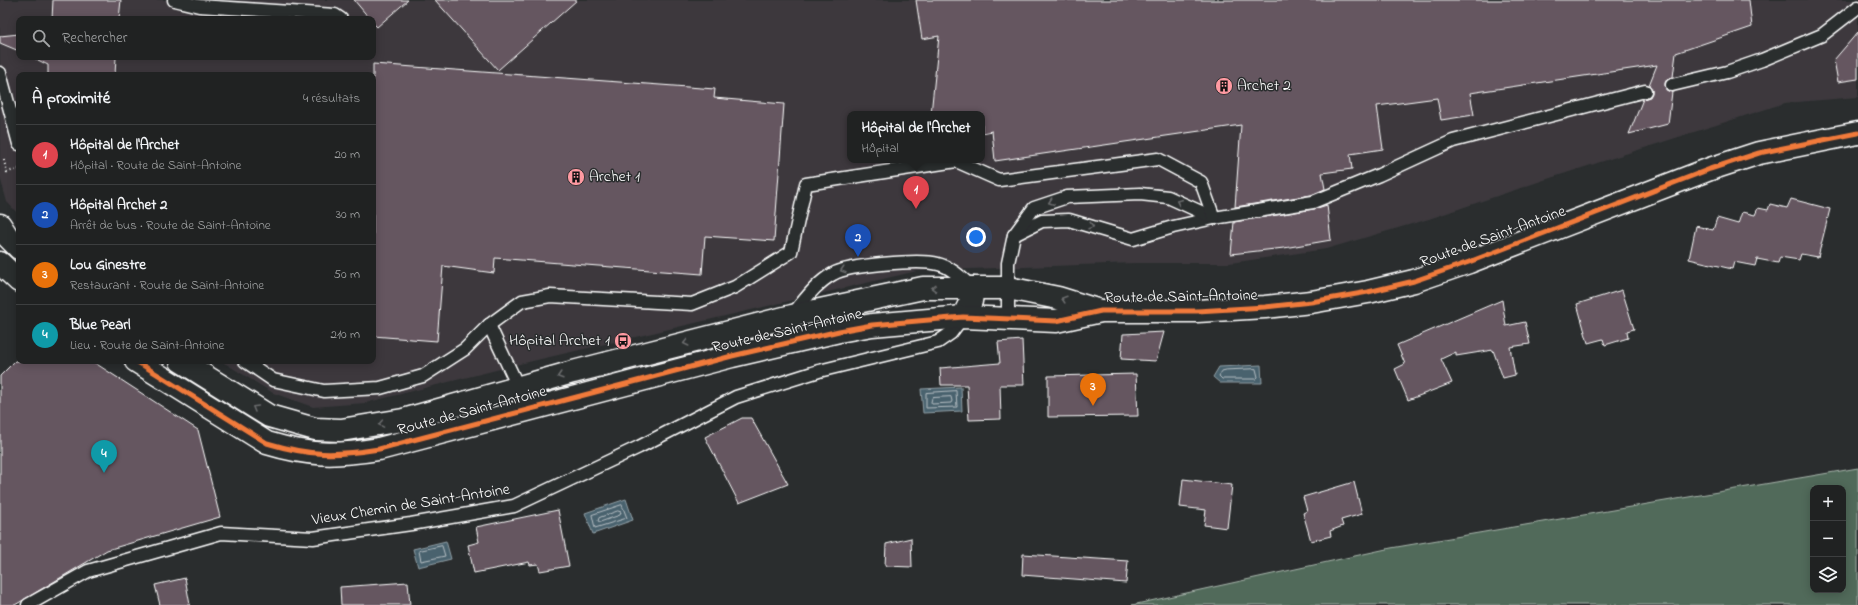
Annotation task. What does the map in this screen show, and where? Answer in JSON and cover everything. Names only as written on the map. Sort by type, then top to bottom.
[{"type":"street","name":"Route de Saint-Antoine","points":[[141,364],[268,443],[291,450],[317,454],[344,454],[379,449],[732,356],[839,331],[902,322],[963,317],[1056,320],[1101,311],[1196,311],[1265,308],[1368,292],[1414,281],[1469,262],[1710,169],[1759,153],[1858,133]]},
{"type":"street","points":[[0,225],[7,236],[16,245]]},
{"type":"street","points":[[0,263],[16,278]]},
{"type":"street","name":"Route de Saint-Antoine","points":[[186,364],[269,416],[315,429],[341,430],[403,420],[573,372],[792,316],[923,288],[1008,288],[1058,298],[1101,311]]},
{"type":"street","points":[[963,317],[971,300],[973,288]]},
{"type":"lane","points":[[174,0],[199,6],[335,16]]},
{"type":"lane","points":[[1672,85],[1727,72],[1762,60],[1822,35],[1858,7]]},
{"type":"lane","points":[[0,73],[16,133]]},
{"type":"lane","points":[[1014,235],[1042,221],[1069,220],[1134,239],[1172,227],[1214,218],[1313,202],[1379,175],[1453,141],[1644,92]]},
{"type":"lane","points":[[961,163],[999,180],[1158,159],[1201,182],[1214,218]]},
{"type":"lane","points":[[249,364],[273,380],[324,391],[380,388],[423,376],[466,348],[489,325],[522,301],[550,296],[692,304],[735,287],[791,252],[806,184],[943,163]]},
{"type":"lane","points":[[1008,319],[1008,263],[1014,235],[1034,208],[1067,197],[1140,194],[1168,197],[1214,218]]},
{"type":"lane","points":[[792,316],[815,287],[833,274],[847,268],[922,261],[939,264],[957,274],[973,288]]},
{"type":"lane","name":"Vieux Chemin de Saint-Antoine","points":[[28,605],[88,571],[221,532],[313,538],[411,524],[514,506],[639,448],[736,397],[818,372],[938,342],[951,333],[963,317]]},
{"type":"lane","points":[[489,325],[520,388],[529,410]]},
{"type":"shaded area","points":[[0,0],[1858,0],[1858,97],[1785,103],[1541,181],[1429,219],[1326,249],[1230,263],[1135,263],[917,271],[524,363],[365,403],[313,407],[273,393],[226,364],[376,364],[376,72],[16,72],[16,212],[7,202],[0,177]]},
{"type":"green space","points":[[1858,468],[1858,605],[1132,605],[1391,548]]},
{"type":"water","points":[[1261,365],[1262,383],[1220,383],[1213,377],[1219,367]]},
{"type":"water","points":[[961,387],[962,411],[923,413],[921,389]]},
{"type":"water","points":[[626,499],[633,520],[593,534],[585,513]]},
{"type":"water","points":[[446,541],[451,559],[418,567],[413,549]]},
{"type":"building","points":[[53,0],[121,0],[119,16],[52,16]]},
{"type":"building","points":[[354,0],[408,0],[377,27],[376,16],[367,16]]},
{"type":"building","points":[[435,0],[577,0],[498,70]]},
{"type":"building","name":"Archet 2","points":[[916,0],[1749,0],[1752,27],[1676,53],[1673,77],[1667,79],[1665,83],[1666,90],[1672,92],[1668,124],[1629,134],[1643,99],[1650,97],[1652,93],[1652,89],[1649,85],[1657,65],[1470,93],[1474,115],[1441,120],[1437,98],[1377,106],[1383,149],[1350,154],[1352,169],[1322,173],[1325,189],[1311,195],[1235,207],[1241,125],[995,161],[992,131],[985,132],[985,111],[931,111],[939,36],[922,39]]},
{"type":"building","points":[[1858,32],[1858,79],[1838,82],[1834,60]]},
{"type":"building","points":[[16,34],[16,50],[0,43],[0,36]]},
{"type":"building","points":[[38,60],[116,60],[115,72],[48,72],[48,65]]},
{"type":"building","name":"Archet 1","points":[[373,64],[715,89],[714,98],[784,104],[774,241],[705,236],[702,274],[495,258],[494,273],[443,266],[437,341],[376,336],[376,72],[373,72]]},
{"type":"building","points":[[1791,199],[1830,209],[1818,257],[1801,254],[1799,260],[1780,257],[1778,263],[1757,259],[1755,266],[1734,262],[1732,269],[1689,259],[1696,226],[1713,230],[1717,218],[1738,224],[1742,212],[1755,215],[1758,208],[1768,210],[1770,204],[1787,208]]},
{"type":"building","points":[[1327,205],[1331,240],[1284,248],[1231,254],[1234,222],[1314,209]]},
{"type":"building","points":[[1622,290],[1634,329],[1627,331],[1628,338],[1605,345],[1603,339],[1588,343],[1577,304]]},
{"type":"building","points":[[1502,300],[1506,326],[1525,322],[1530,344],[1510,347],[1515,375],[1503,378],[1493,350],[1456,356],[1456,352],[1441,359],[1452,383],[1408,400],[1395,369],[1405,364],[1397,345]]},
{"type":"building","points":[[1164,332],[1156,361],[1121,359],[1123,334]]},
{"type":"building","points":[[1022,340],[1024,385],[1000,385],[1001,419],[969,420],[967,385],[941,385],[940,368],[1000,363],[998,342]]},
{"type":"building","points":[[15,361],[16,364],[97,364],[198,430],[220,517],[107,550],[15,605],[0,605],[0,376]]},
{"type":"building","points":[[1136,374],[1138,416],[1048,417],[1048,376]]},
{"type":"building","points":[[742,418],[751,418],[788,484],[739,503],[705,437]]},
{"type":"building","points":[[1183,479],[1232,485],[1227,528],[1204,525],[1206,510],[1180,507]]},
{"type":"building","points":[[1354,482],[1362,514],[1341,520],[1343,526],[1330,531],[1331,536],[1311,541],[1303,513],[1307,511],[1303,497]]},
{"type":"building","points":[[558,510],[569,566],[540,571],[538,564],[530,565],[529,562],[474,573],[468,545],[479,542],[476,527]]},
{"type":"building","points":[[911,538],[912,567],[885,566],[886,544]]},
{"type":"building","points":[[1023,554],[1128,561],[1126,583],[1022,575]]},
{"type":"building","points":[[185,578],[190,605],[160,605],[155,585]]},
{"type":"building","points":[[408,582],[410,605],[341,605],[340,587]]},
{"type":"cycle path","points":[[141,364],[267,443],[296,450],[323,454],[349,453],[379,449],[732,356],[839,331],[872,325],[963,317],[1056,321],[1101,311],[1197,311],[1265,307],[1311,302],[1368,292],[1414,281],[1469,262],[1710,169],[1759,153],[1858,133]]},
{"type":"place","name":"Archet 2","points":[[1224,86]]},
{"type":"place","name":"Archet 1","points":[[576,177]]},
{"type":"place","name":"Hôpital de l'Archet","points":[[916,209]]},
{"type":"place","name":"Hôpital Archet 2","points":[[858,257]]},
{"type":"place","name":"Hôpital Archet 1","points":[[623,341]]},
{"type":"place","name":"Lou Ginestre","points":[[1093,406]]},
{"type":"place","name":"Blue Pearl","points":[[104,473]]}]
